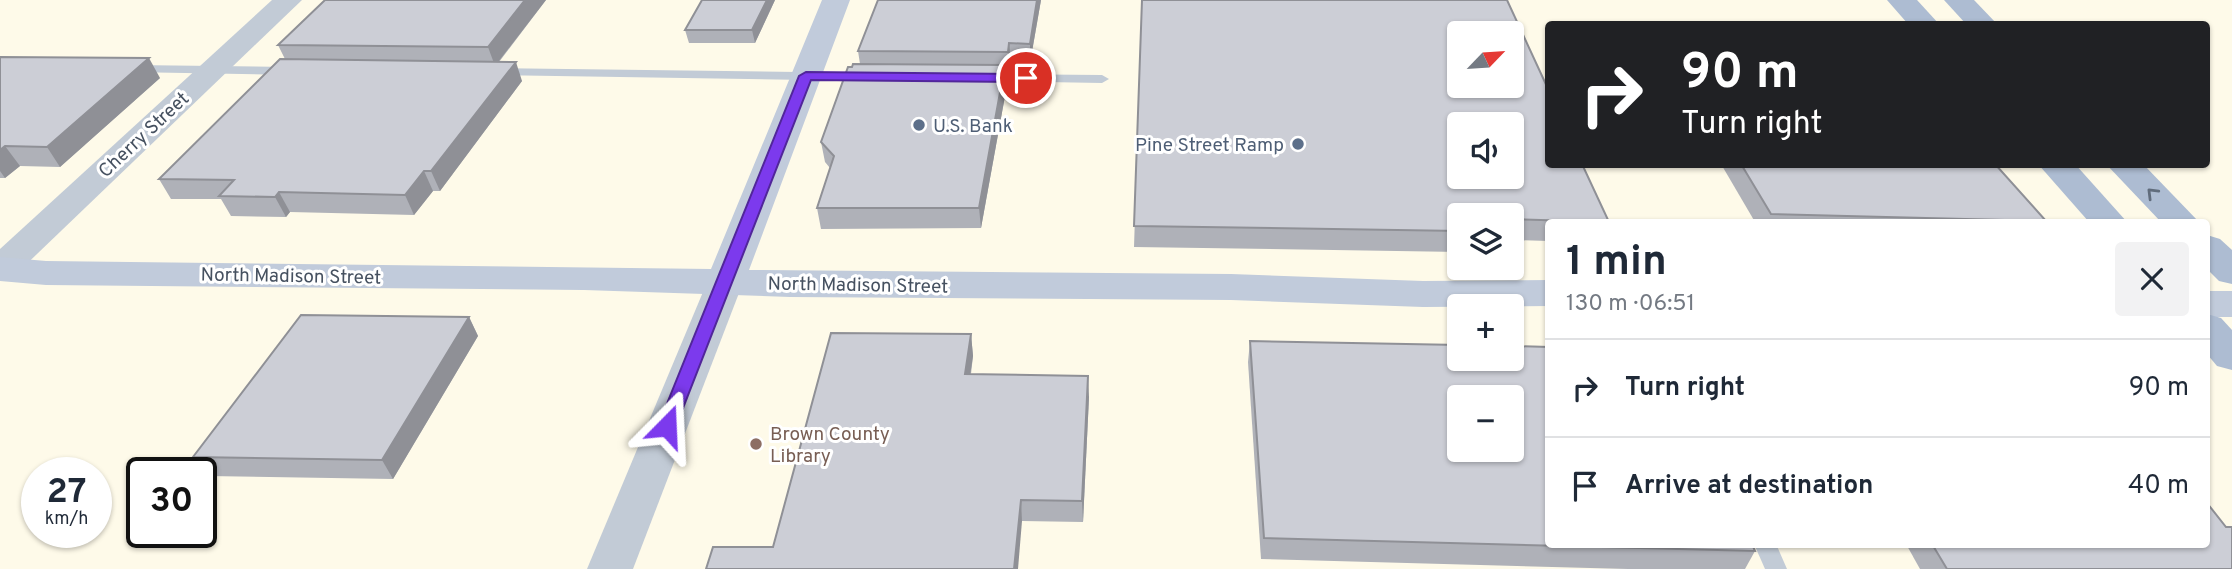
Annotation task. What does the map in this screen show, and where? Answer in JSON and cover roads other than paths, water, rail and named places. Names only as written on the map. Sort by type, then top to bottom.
[{"type":"main road","points":[[726,281],[836,0]]},
{"type":"main road","points":[[1901,0],[1920,21]]},
{"type":"main road","points":[[1958,0],[1979,21]]},
{"type":"main road","points":[[2058,168],[2106,219]]},
{"type":"main road","points":[[2127,168],[2178,219]]},
{"type":"main road","points":[[2210,250],[2232,272]]},
{"type":"main road","name":"North Madison Street","points":[[0,269],[46,273],[1545,293]]},
{"type":"main road","points":[[2210,304],[2232,304]]},
{"type":"main road","points":[[2210,331],[2232,356]]},
{"type":"street","name":"Cherry Street","points":[[0,269],[288,0]]},
{"type":"street","points":[[610,569],[726,281]]},
{"type":"lane","points":[[122,69],[308,71]]},
{"type":"lane","points":[[482,72],[888,77]]},
{"type":"lane","points":[[968,78],[1102,79]]},
{"type":"lane","points":[[1767,548],[1776,569]]},
{"type":"place","name":"U.S. Bank","points":[[919,125]]},
{"type":"place","name":"Pine Street Ramp","points":[[1298,144]]},
{"type":"place","name":"Brown County Library","points":[[756,444]]}]
